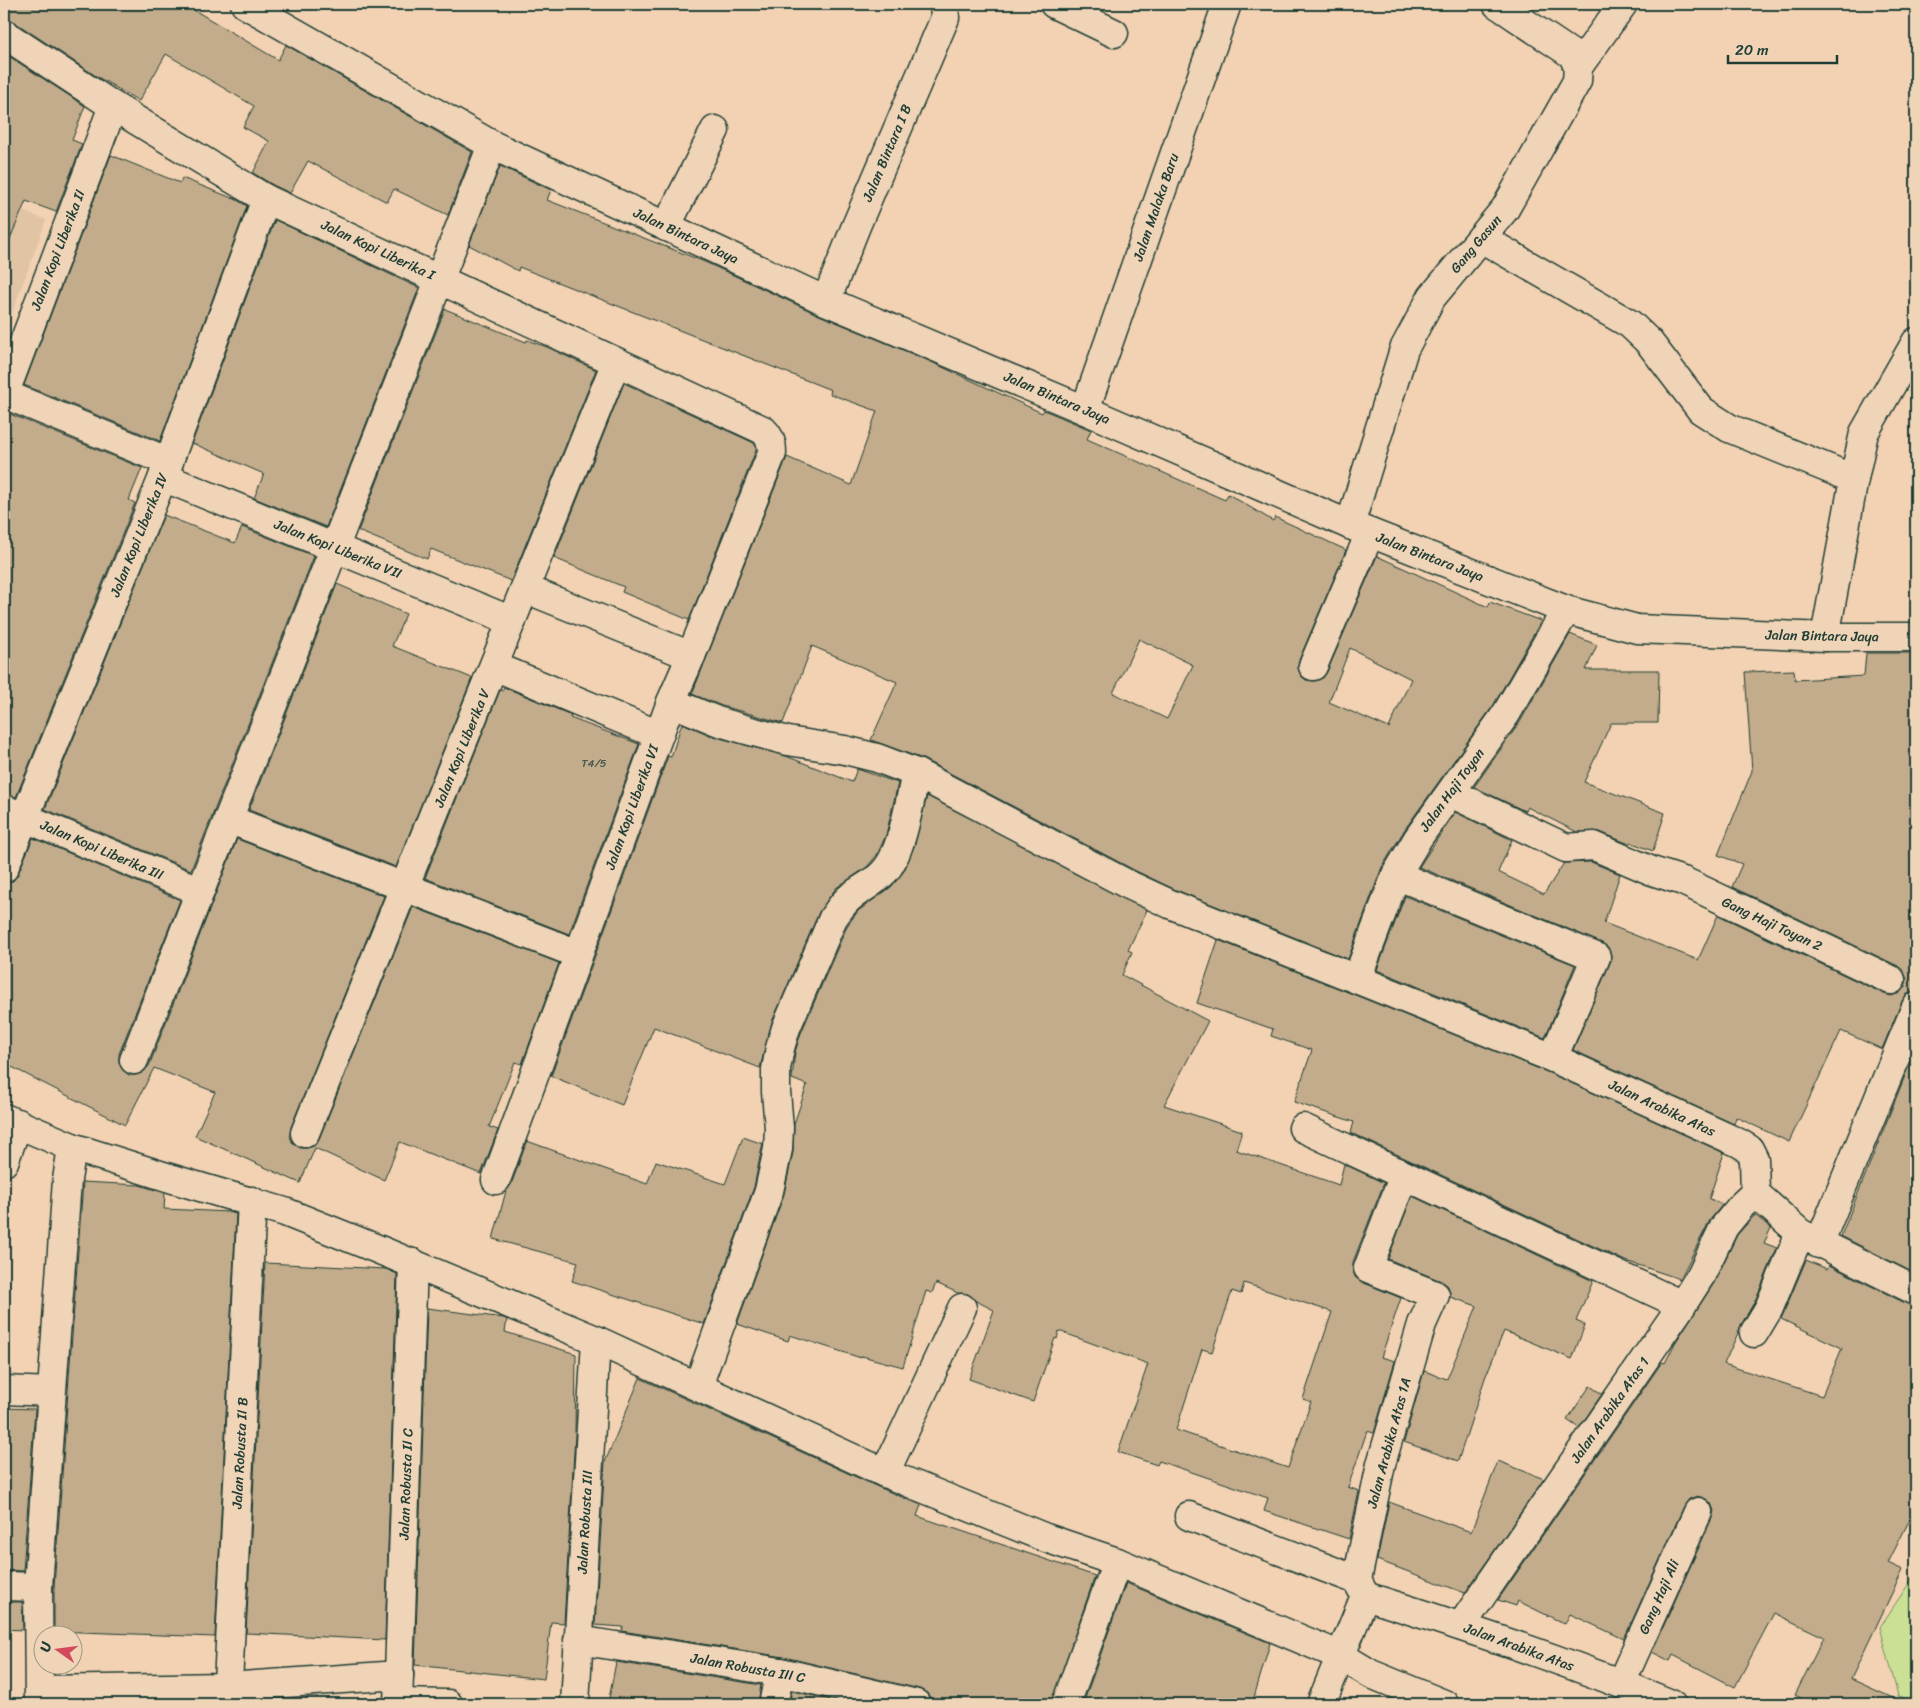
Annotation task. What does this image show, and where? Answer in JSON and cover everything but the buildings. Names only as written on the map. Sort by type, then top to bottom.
[{"type":"street","name":"Jalan Bintara Jaya","points":[[245,4],[492,145],[826,301],[1360,529],[1566,610],[1637,629],[1825,637],[1916,637]]},
{"type":"street","name":"Jalan Bintara I B","points":[[826,301],[945,18],[944,4]]},
{"type":"street","points":[[1054,4],[1114,32]]},
{"type":"street","name":"Jalan Malaka Baru","points":[[1085,410],[1227,4]]},
{"type":"street","points":[[1497,4],[1573,55],[1578,67]]},
{"type":"street","points":[[1578,67],[1623,4]]},
{"type":"street","name":"Jalan Kopi Liberika I","points":[[4,34],[113,106],[266,199],[763,430],[769,436]]},
{"type":"street","name":"Gang Gasun","points":[[1313,666],[1360,529],[1404,349],[1432,297],[1505,209],[1577,82],[1578,67]]},
{"type":"street","name":"Jalan Kopi Liberika II","points":[[4,395],[113,106]]},
{"type":"street","points":[[666,227],[715,130]]},
{"type":"street","points":[[134,1060],[492,145]]},
{"type":"street","name":"Jalan Kopi Liberika IV","points":[[4,868],[14,813],[166,470],[266,199]]},
{"type":"street","points":[[1481,238],[1630,324],[1649,342],[1701,410],[1738,432],[1854,479]]},
{"type":"street","points":[[1825,637],[1864,433],[1916,342]]},
{"type":"street","name":"Jalan Kopi Liberika V","points":[[305,1133],[406,887],[616,362]]},
{"type":"street","name":"Jalan Kopi Liberika VII","points":[[4,395],[334,547],[512,621]]},
{"type":"street","name":"Jalan Kopi Liberika VI","points":[[496,1180],[671,702],[772,453],[772,443],[769,436]]},
{"type":"street","points":[[526,589],[691,656]]},
{"type":"street","name":"Jalan Haji Toyan","points":[[1357,980],[1396,875],[1418,838],[1506,714],[1566,610]]},
{"type":"street","points":[[494,666],[659,735]]},
{"type":"street","name":"Jalan Arabika Atas","points":[[671,702],[717,721],[788,741],[845,750],[878,758],[916,773],[1153,896],[1553,1058],[1749,1149],[1754,1159],[1755,1193]]},
{"type":"street","points":[[698,1386],[769,1191],[775,1169],[779,1128],[776,1068],[786,1028],[833,918],[852,895],[886,871],[892,860],[898,847],[916,773]]},
{"type":"street","name":"Gang Haji Toyan 2","points":[[1451,793],[1566,848],[1594,846],[1652,871],[1683,881],[1891,980]]},
{"type":"street","name":"Jalan Kopi Liberika III","points":[[14,813],[200,891]]},
{"type":"street","points":[[228,819],[578,954]]},
{"type":"street","points":[[1396,875],[1596,957],[1553,1058]]},
{"type":"street","points":[[1754,1333],[1810,1238],[1916,1007]]},
{"type":"street","points":[[4,1162],[11,1120],[72,1147],[285,1212],[413,1263],[596,1340],[884,1473],[1046,1538],[1117,1562],[1341,1656],[1371,1674],[1444,1704]]},
{"type":"street","points":[[1302,1128],[1682,1305]]},
{"type":"street","points":[[72,1147],[67,1180],[38,1587],[40,1697],[228,1696],[399,1675]]},
{"type":"street","name":"Jalan Arabika Atas 1A","points":[[1321,1704],[1341,1656],[1361,1588],[1381,1464],[1422,1324],[1426,1319],[1435,1295],[1368,1268],[1404,1175]]},
{"type":"street","points":[[1755,1193],[1810,1238],[1916,1291]]},
{"type":"street","name":"Jalan Arabika Atas 1","points":[[1461,1626],[1682,1305],[1701,1275],[1724,1227],[1742,1204],[1755,1193]]},
{"type":"street","name":"Jalan Robusta II B","points":[[228,1696],[252,1202]]},
{"type":"street","name":"Jalan Robusta II C","points":[[398,1704],[413,1263]]},
{"type":"street","points":[[884,1473],[962,1308]]},
{"type":"street","name":"Jalan Robusta III","points":[[574,1704],[596,1340]]},
{"type":"street","points":[[4,1390],[51,1392]]},
{"type":"street","name":"Gang Haji Ali","points":[[1620,1683],[1698,1512]]},
{"type":"street","name":"Jalan Arabika Atas","points":[[1189,1516],[1361,1588],[1620,1683],[1671,1704]]},
{"type":"street","points":[[1066,1704],[1117,1562]]},
{"type":"street","points":[[4,1586],[38,1587]]},
{"type":"street","name":"Jalan Robusta III C","points":[[578,1640],[780,1672],[916,1704]]},
{"type":"street","points":[[774,1704],[780,1672]]},
{"type":"street","points":[[398,1704],[448,1704]]},
{"type":"shaded area","points":[[4,204],[46,220],[4,335]]},
{"type":"green space","points":[[1916,1573],[1916,1702],[1898,1696],[1880,1627]]}]
